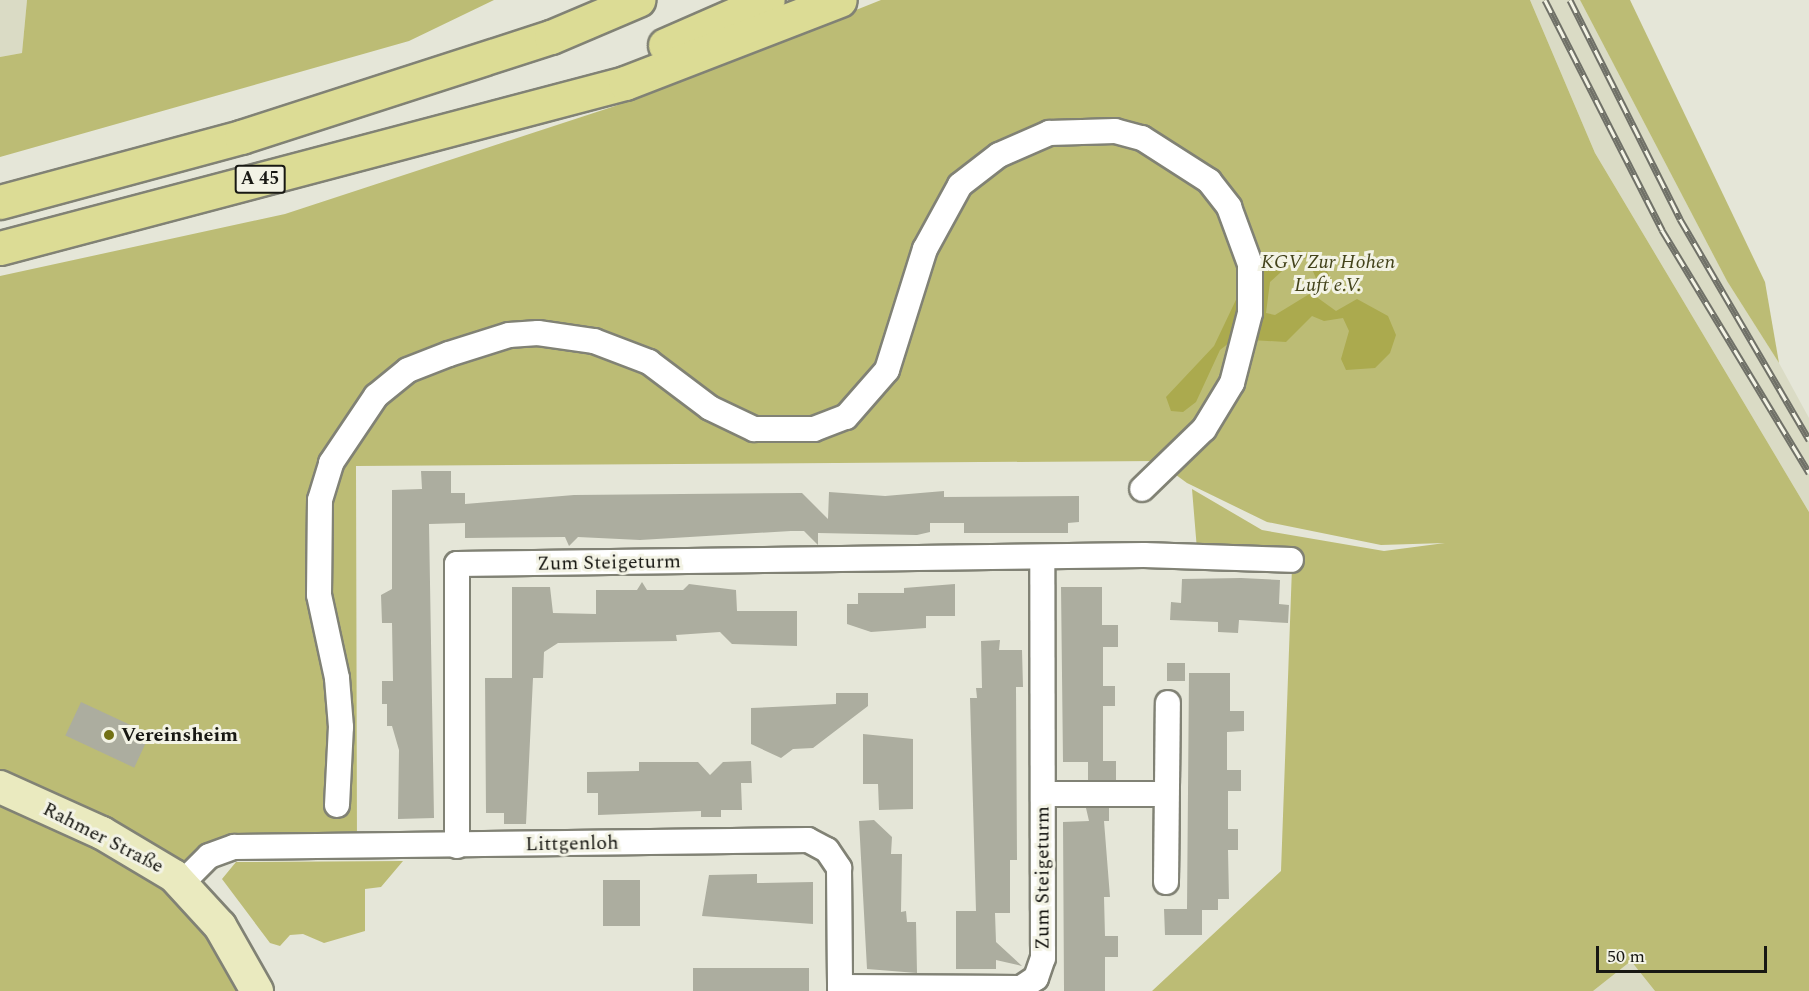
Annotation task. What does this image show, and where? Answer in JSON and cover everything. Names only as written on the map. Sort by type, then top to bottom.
[{"type":"highway","name":"A 45","points":[[0,202],[252,133],[551,37],[638,0]]},
{"type":"highway","name":"A 45","points":[[0,248],[521,109],[768,0]]},
{"type":"highway","points":[[521,109],[625,83],[840,0]]},
{"type":"main road","name":"Rahmer Straße","points":[[0,787],[112,838],[182,883],[220,926],[256,991]]},
{"type":"street","points":[[337,805],[341,727],[337,678],[319,595],[320,501],[331,463],[350,428],[376,396],[408,370],[478,343],[554,334],[617,346],[649,362],[710,408],[754,429],[814,429],[846,417],[887,370],[925,249],[960,185],[1021,143],[1067,130],[1115,131],[1179,158],[1222,198],[1246,249],[1252,286],[1245,348],[1232,383],[1204,429],[1142,489]]},
{"type":"street","name":"Zum Steigeturm","points":[[840,989],[1021,988],[1036,978],[1043,958],[1042,558]]},
{"type":"street","name":"Zum Steigeturm","points":[[458,846],[457,564],[1042,558],[1291,560]]},
{"type":"street","points":[[1166,882],[1168,703]]},
{"type":"street","name":"Zum Steigeturm","points":[[1043,794],[1166,794]]},
{"type":"street","name":"Littgenloh","points":[[182,883],[209,856],[234,847],[808,840],[827,850],[839,868],[840,989]]},
{"type":"shaded area","points":[[0,0],[27,0],[22,53],[0,57]]},
{"type":"shaded area","points":[[1530,0],[1580,0],[1727,281],[1779,363],[1809,418],[1809,512],[1595,153]]},
{"type":"shaded area","points":[[1298,250],[1321,259],[1331,279],[1319,285],[1307,258],[1291,263],[1270,282],[1266,313],[1275,315],[1311,293],[1336,311],[1357,299],[1388,316],[1396,335],[1390,353],[1375,368],[1346,370],[1341,359],[1349,331],[1343,318],[1324,321],[1312,316],[1286,342],[1234,339],[1220,350],[1196,402],[1183,412],[1171,411],[1166,397],[1214,346],[1244,283]]},
{"type":"shaded area","points":[[1631,961],[1655,991],[1593,991]]},
{"type":"green space","points":[[27,0],[494,0],[409,41],[0,157],[0,57],[22,53]]},
{"type":"green space","name":"KGV Zur Hohen Luft e.V.","points":[[881,0],[1530,0],[1595,153],[1809,512],[1809,991],[1655,991],[1631,961],[1593,991],[1152,991],[1281,871],[1292,567],[1198,562],[1192,489],[1262,530],[1384,551],[1445,543],[1381,545],[1267,522],[1187,483],[1157,461],[356,466],[357,847],[234,847],[182,880],[257,991],[0,991],[0,276],[285,214],[615,106]]},
{"type":"green space","points":[[1580,0],[1630,0],[1765,282],[1779,363],[1727,281]]},
{"type":"green space","points":[[403,861],[381,887],[365,889],[365,931],[324,943],[303,934],[290,935],[280,946],[270,943],[222,879],[236,862]]},
{"type":"building","points":[[421,471],[451,471],[451,493],[465,493],[465,504],[574,495],[802,493],[828,519],[829,492],[885,496],[944,491],[944,497],[1079,496],[1079,522],[1068,523],[1068,533],[964,533],[964,523],[930,523],[930,532],[917,535],[818,533],[818,545],[804,531],[791,531],[640,540],[578,537],[569,546],[565,537],[465,538],[465,523],[429,524],[434,818],[398,819],[399,750],[392,726],[387,726],[387,704],[382,704],[382,681],[393,681],[392,623],[382,623],[381,595],[392,589],[392,490],[422,489]]},
{"type":"building","points":[[1182,579],[1280,580],[1279,604],[1289,605],[1288,623],[1239,620],[1238,633],[1218,632],[1218,622],[1170,620],[1171,602],[1181,603]]},
{"type":"building","points":[[642,582],[647,590],[683,590],[689,584],[736,590],[737,611],[797,611],[797,646],[732,644],[720,632],[676,635],[677,641],[558,643],[544,652],[543,678],[533,678],[526,824],[504,824],[504,813],[486,813],[485,678],[512,678],[512,587],[550,587],[553,613],[596,614],[596,590],[637,590]]},
{"type":"building","points":[[955,584],[955,616],[926,616],[926,628],[871,632],[847,624],[847,604],[858,604],[858,593],[904,593],[904,588]]},
{"type":"building","points":[[1061,587],[1102,587],[1102,625],[1118,625],[1118,647],[1103,647],[1103,686],[1115,686],[1115,706],[1103,706],[1103,761],[1116,761],[1116,780],[1088,780],[1088,762],[1063,762]]},
{"type":"building","points":[[1000,640],[999,650],[1022,650],[1023,687],[1016,687],[1017,860],[1010,860],[1010,913],[995,913],[996,942],[1022,966],[996,960],[996,969],[956,969],[956,911],[976,911],[970,698],[977,698],[976,688],[982,688],[981,641]]},
{"type":"building","points":[[1167,663],[1185,663],[1185,681],[1167,681]]},
{"type":"building","points":[[1189,673],[1230,673],[1230,711],[1244,711],[1244,731],[1227,732],[1227,770],[1241,770],[1241,791],[1228,791],[1228,829],[1238,829],[1238,850],[1228,850],[1229,899],[1218,899],[1218,910],[1202,910],[1202,935],[1165,935],[1164,909],[1187,909]]},
{"type":"building","points":[[836,693],[868,693],[868,706],[813,748],[793,749],[781,758],[751,744],[751,708],[836,704]]},
{"type":"building","name":"Vereinsheim","points":[[81,702],[150,734],[134,768],[65,736]]},
{"type":"building","points":[[863,734],[913,739],[913,809],[879,810],[878,784],[863,784]]},
{"type":"building","points":[[751,761],[752,783],[741,783],[742,810],[721,810],[721,817],[701,817],[701,811],[598,815],[598,793],[587,793],[587,772],[639,771],[639,762],[698,762],[710,775],[723,762]]},
{"type":"building","points":[[1086,808],[1109,808],[1109,821],[1104,821],[1110,897],[1104,897],[1105,936],[1118,936],[1118,957],[1105,957],[1105,991],[1064,991],[1063,822],[1089,821]]},
{"type":"building","points":[[874,820],[892,837],[891,854],[902,854],[901,912],[906,911],[907,922],[916,922],[917,973],[867,969],[859,821]]},
{"type":"building","points":[[757,874],[757,883],[813,882],[813,924],[702,916],[709,875]]},
{"type":"building","points":[[603,880],[640,880],[640,926],[603,926]]},
{"type":"building","points":[[693,968],[809,968],[809,991],[693,991]]},
{"type":"railway","points":[[1545,0],[1662,230],[1809,473]]},
{"type":"railway","points":[[1570,0],[1680,219],[1809,440]]},
{"type":"place","name":"Vereinsheim","points":[[109,735]]}]
